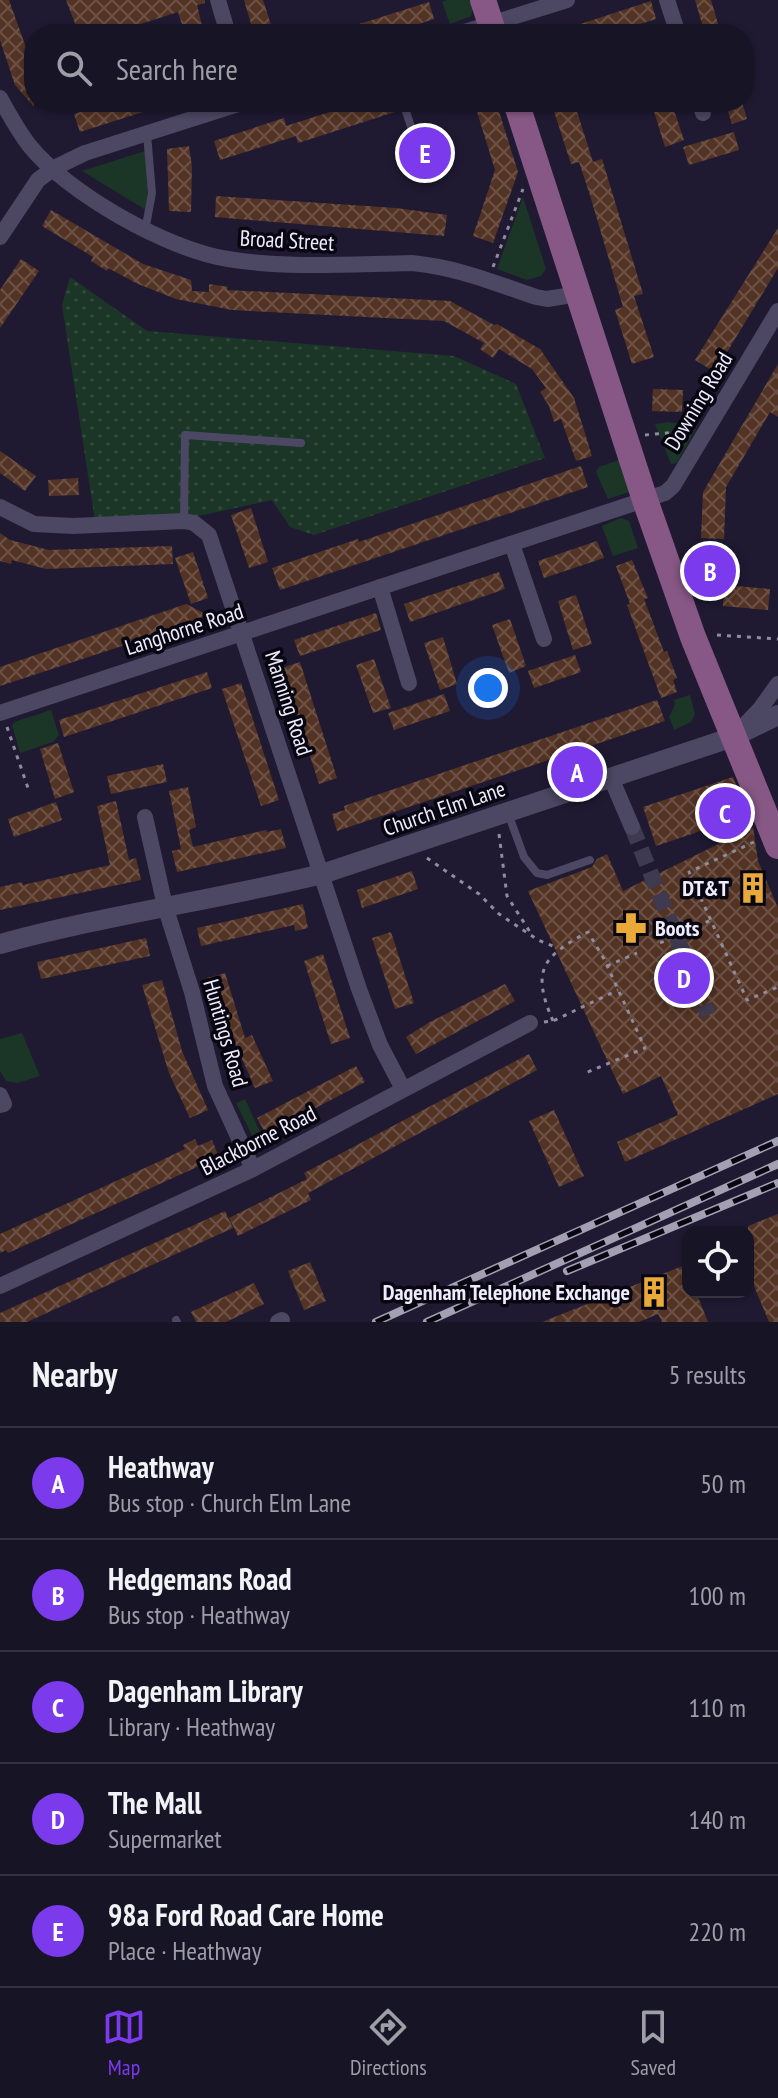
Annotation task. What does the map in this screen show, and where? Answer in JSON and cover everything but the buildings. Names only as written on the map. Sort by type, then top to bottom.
[{"type":"main road","points":[[519,112],[645,500],[693,637],[775,840]]},
{"type":"street","points":[[218,0],[225,24]]},
{"type":"street","points":[[489,19],[567,0]]},
{"type":"street","points":[[667,0],[675,24]]},
{"type":"street","name":"Broad Street","points":[[0,98],[30,146],[74,185],[145,231],[224,259],[324,265],[412,263],[457,269],[536,297],[547,299],[578,294]]},
{"type":"street","points":[[1,234],[38,180],[54,168],[75,157],[213,112]]},
{"type":"street","name":"Downing Road","points":[[645,500],[665,493],[673,486],[778,311]]},
{"type":"street","name":"Langhorne Road","points":[[1,712],[645,500]]},
{"type":"street","points":[[0,507],[34,524],[73,526],[184,521]]},
{"type":"street","name":"Manning Road","points":[[184,521],[194,523],[209,535],[380,1045],[403,1089]]},
{"type":"street","points":[[512,544],[544,639]]},
{"type":"street","points":[[380,587],[409,683]]},
{"type":"street","points":[[733,737],[760,709],[778,684]]},
{"type":"street","name":"Church Elm Lane","points":[[0,944],[68,926],[322,874],[733,737],[778,715]]},
{"type":"street","points":[[611,778],[632,827]]},
{"type":"street","points":[[145,817],[165,906]]},
{"type":"street","name":"Huntings Road","points":[[165,906],[192,992],[215,1086],[253,1169]]},
{"type":"street","name":"Blackborne Road","points":[[0,1286],[253,1169],[530,1023]]},
{"type":"street","points":[[0,1095],[4,1104],[0,1105]]},
{"type":"lane","points":[[406,112],[413,133]]},
{"type":"lane","points":[[145,231],[153,186],[147,133]]},
{"type":"lane","points":[[184,521],[185,435],[301,443]]},
{"type":"lane","points":[[503,814],[524,857],[537,873],[547,875],[590,860]]},
{"type":"path","points":[[490,281],[522,189],[540,180]]},
{"type":"path","points":[[626,442],[653,433],[678,430],[703,436]]},
{"type":"path","points":[[693,637],[778,639]]},
{"type":"path","points":[[1,712],[29,791]]},
{"type":"path","points":[[503,814],[507,896],[532,935]]},
{"type":"path","points":[[775,840],[689,872],[747,1000],[778,987]]},
{"type":"path","points":[[419,842],[426,857],[479,894],[499,914],[558,948]]},
{"type":"path","points":[[660,943],[711,920]]},
{"type":"path","points":[[553,1021],[542,994],[544,968],[558,948],[588,932],[645,1048],[583,1074]]},
{"type":"path","points":[[607,966],[637,953]]},
{"type":"path","points":[[530,1023],[553,1021],[618,990]]},
{"type":"green space","points":[[470,0],[473,8],[471,16],[450,24],[442,2]]},
{"type":"green space","points":[[145,151],[146,210],[82,171]]},
{"type":"green space","points":[[523,197],[546,269],[541,276],[527,280],[497,269]]},
{"type":"green space","points":[[70,277],[147,331],[454,356],[516,384],[545,458],[314,535],[290,527],[272,500],[189,518],[95,521],[62,305]]},
{"type":"green space","points":[[669,422],[697,427],[677,463],[671,464],[655,424]]},
{"type":"green space","points":[[622,459],[632,491],[608,499],[596,472],[599,467]]},
{"type":"green space","points":[[621,518],[629,521],[638,548],[613,556],[602,526]]},
{"type":"green space","points":[[690,695],[695,714],[691,722],[674,730],[669,717],[674,700]]},
{"type":"green space","points":[[51,710],[59,735],[53,742],[20,753],[12,725]]},
{"type":"green space","points":[[22,1033],[40,1076],[18,1083],[6,1081],[0,1071],[0,1039]]},
{"type":"green space","points":[[245,1099],[266,1145],[257,1145],[236,1103]]},
{"type":"tunnel","points":[[632,827],[708,1015]]},
{"type":"railway","points":[[376,1322],[778,1141]]},
{"type":"railway","points":[[427,1322],[778,1164]]},
{"type":"railway","points":[[567,1271],[778,1183]]},
{"type":"place","name":"98a Ford Road Care Home","points":[[425,153]]},
{"type":"place","name":"Hedgemans Road","points":[[710,571]]},
{"type":"place","name":"Heathway","points":[[577,772]]},
{"type":"place","name":"Dagenham Library","points":[[725,813]]},
{"type":"place","name":"DT&T","points":[[753,888]]},
{"type":"place","name":"Boots","points":[[631,928]]},
{"type":"place","name":"The Mall","points":[[684,978]]},
{"type":"place","name":"Dagenham Telephone Exchange","points":[[654,1292]]}]
